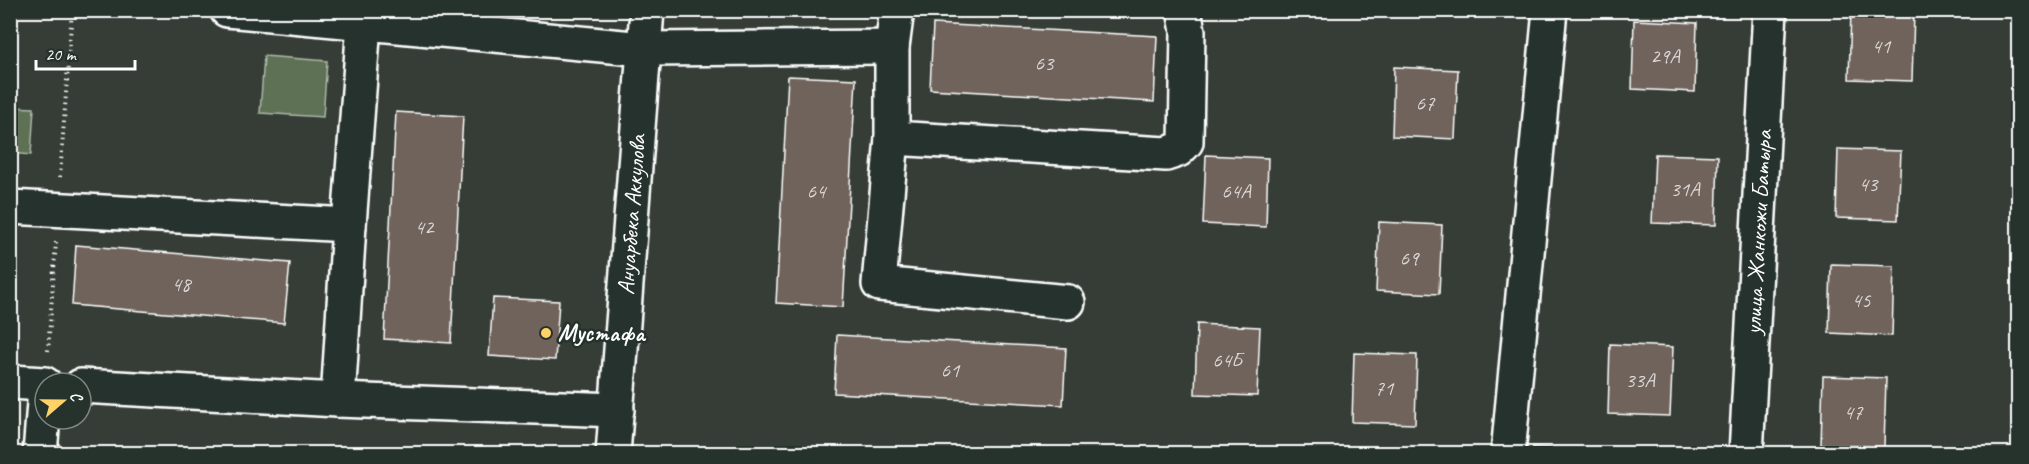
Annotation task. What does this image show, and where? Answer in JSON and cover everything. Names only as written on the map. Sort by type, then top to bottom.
[{"type":"street","points":[[227,10],[364,17],[644,49],[892,47]]},
{"type":"street","name":"Ануарбека Аккулова","points":[[613,453],[647,10]]},
{"type":"street","points":[[897,10],[892,47],[892,138],[879,284],[1068,302]]},
{"type":"street","points":[[892,138],[1166,154],[1178,150],[1186,142],[1188,31],[1184,10]]},
{"type":"street","points":[[1508,453],[1550,10]]},
{"type":"street","name":"улица Жанкожи Батыра","points":[[1746,453],[1770,10]]},
{"type":"street","points":[[338,400],[364,17]]},
{"type":"street","points":[[10,207],[349,225]]},
{"type":"street","points":[[10,382],[33,383]]},
{"type":"street","points":[[93,387],[338,400],[617,410]]},
{"type":"street","points":[[40,453],[42,431]]},
{"type":"green space","points":[[264,56],[327,61],[323,117],[260,113]]},
{"type":"green space","points":[[10,107],[34,108],[31,155],[11,153]]},
{"type":"building","points":[[1851,10],[1914,12],[1912,81],[1849,79]]},
{"type":"building","points":[[1634,20],[1697,23],[1695,92],[1632,89]]},
{"type":"building","points":[[933,24],[1157,36],[1154,102],[930,89]]},
{"type":"building","points":[[1394,67],[1458,70],[1455,139],[1392,136]]},
{"type":"building","points":[[788,76],[856,79],[843,307],[776,303]]},
{"type":"building","points":[[396,112],[463,116],[451,343],[384,339]]},
{"type":"building","points":[[1838,149],[1901,151],[1898,220],[1836,218]]},
{"type":"building","points":[[1655,154],[1718,156],[1716,225],[1652,223]]},
{"type":"building","points":[[1206,155],[1268,158],[1266,227],[1203,224]]},
{"type":"building","points":[[1379,222],[1442,225],[1439,294],[1376,291]]},
{"type":"building","points":[[76,245],[290,263],[284,323],[72,305]]},
{"type":"building","points":[[1831,264],[1894,266],[1892,336],[1829,333]]},
{"type":"building","points":[[493,298],[559,301],[555,360],[489,356]]},
{"type":"building","points":[[1197,324],[1260,327],[1257,396],[1195,394]]},
{"type":"building","points":[[837,335],[1066,348],[1063,405],[834,393]]},
{"type":"building","points":[[1610,344],[1673,347],[1670,416],[1608,414]]},
{"type":"building","points":[[1354,353],[1417,355],[1415,424],[1352,422]]},
{"type":"building","points":[[1823,376],[1886,378],[1884,447],[1821,445]]},
{"type":"building","points":[[1533,447],[1596,450],[1596,454],[1532,454]]},
{"type":"place","name":"Мустафа","points":[[546,333]]}]
